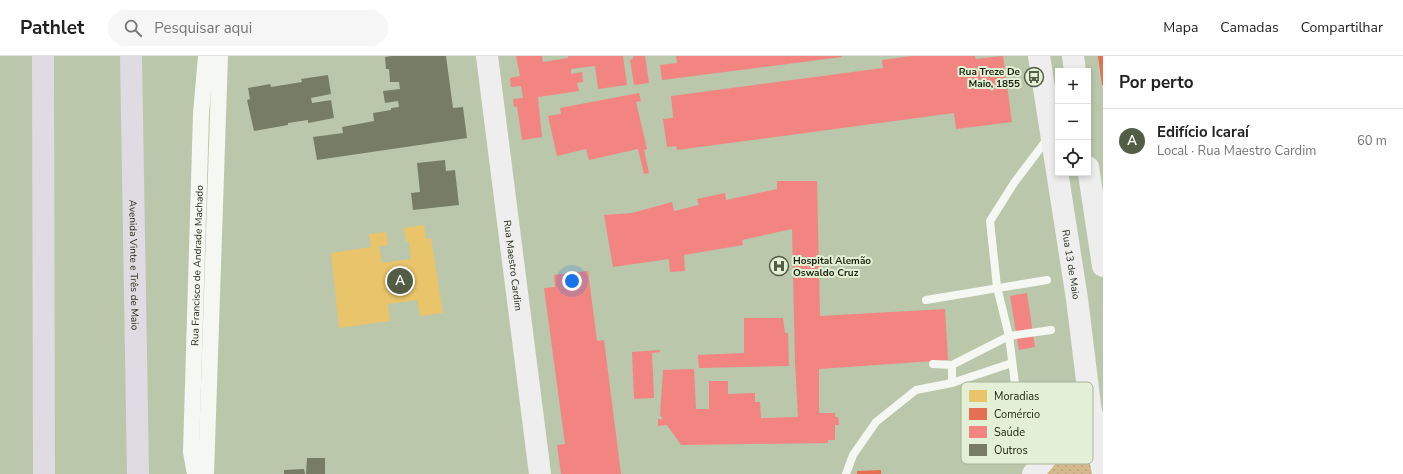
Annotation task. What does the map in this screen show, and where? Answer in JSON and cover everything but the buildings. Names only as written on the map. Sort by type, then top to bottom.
[{"type":"highway","points":[[43,56],[44,474]]},
{"type":"highway","name":"Avenida Vinte e Três de Maio","points":[[131,56],[138,474]]},
{"type":"main road","name":"Rua Maestro Cardim","points":[[487,56],[540,474]]},
{"type":"main road","name":"Rua 13 de Maio","points":[[1039,56],[1092,382]]},
{"type":"main road","points":[[1073,56],[1075,68]]},
{"type":"main road","points":[[1089,176],[1103,266]]},
{"type":"main road","name":"Rua 13 de Maio","points":[[1093,391],[1103,473]]},
{"type":"main road","points":[[1033,474],[1041,464]]},
{"type":"street","name":"Rua Francisco de Andrade Machado","points":[[194,474],[191,452],[201,114],[206,56]]},
{"type":"street","name":"Rua Francisco de Andrade Machado","points":[[206,474],[220,56]]},
{"type":"lane","points":[[1015,382],[1009,336],[997,287],[990,220],[1014,183],[1052,132]]},
{"type":"lane","points":[[926,300],[1046,280]]},
{"type":"lane","points":[[933,364],[952,365],[1009,336],[1051,330]]},
{"type":"lane","points":[[846,474],[853,455],[876,422],[916,390],[952,383],[1012,363]]},
{"type":"lane","points":[[952,365],[952,383]]},
{"type":"shaded area","points":[[1097,434],[1103,474],[1044,474],[1052,464],[1093,464],[1093,436]]},
{"type":"place","name":"Rua Treze De Maio, 1855","points":[[1034,77]]},
{"type":"place","name":"Hospital Alemão Oswaldo Cruz","points":[[779,266]]},
{"type":"place","name":"Edifício Icaraí","points":[[400,281]]}]
